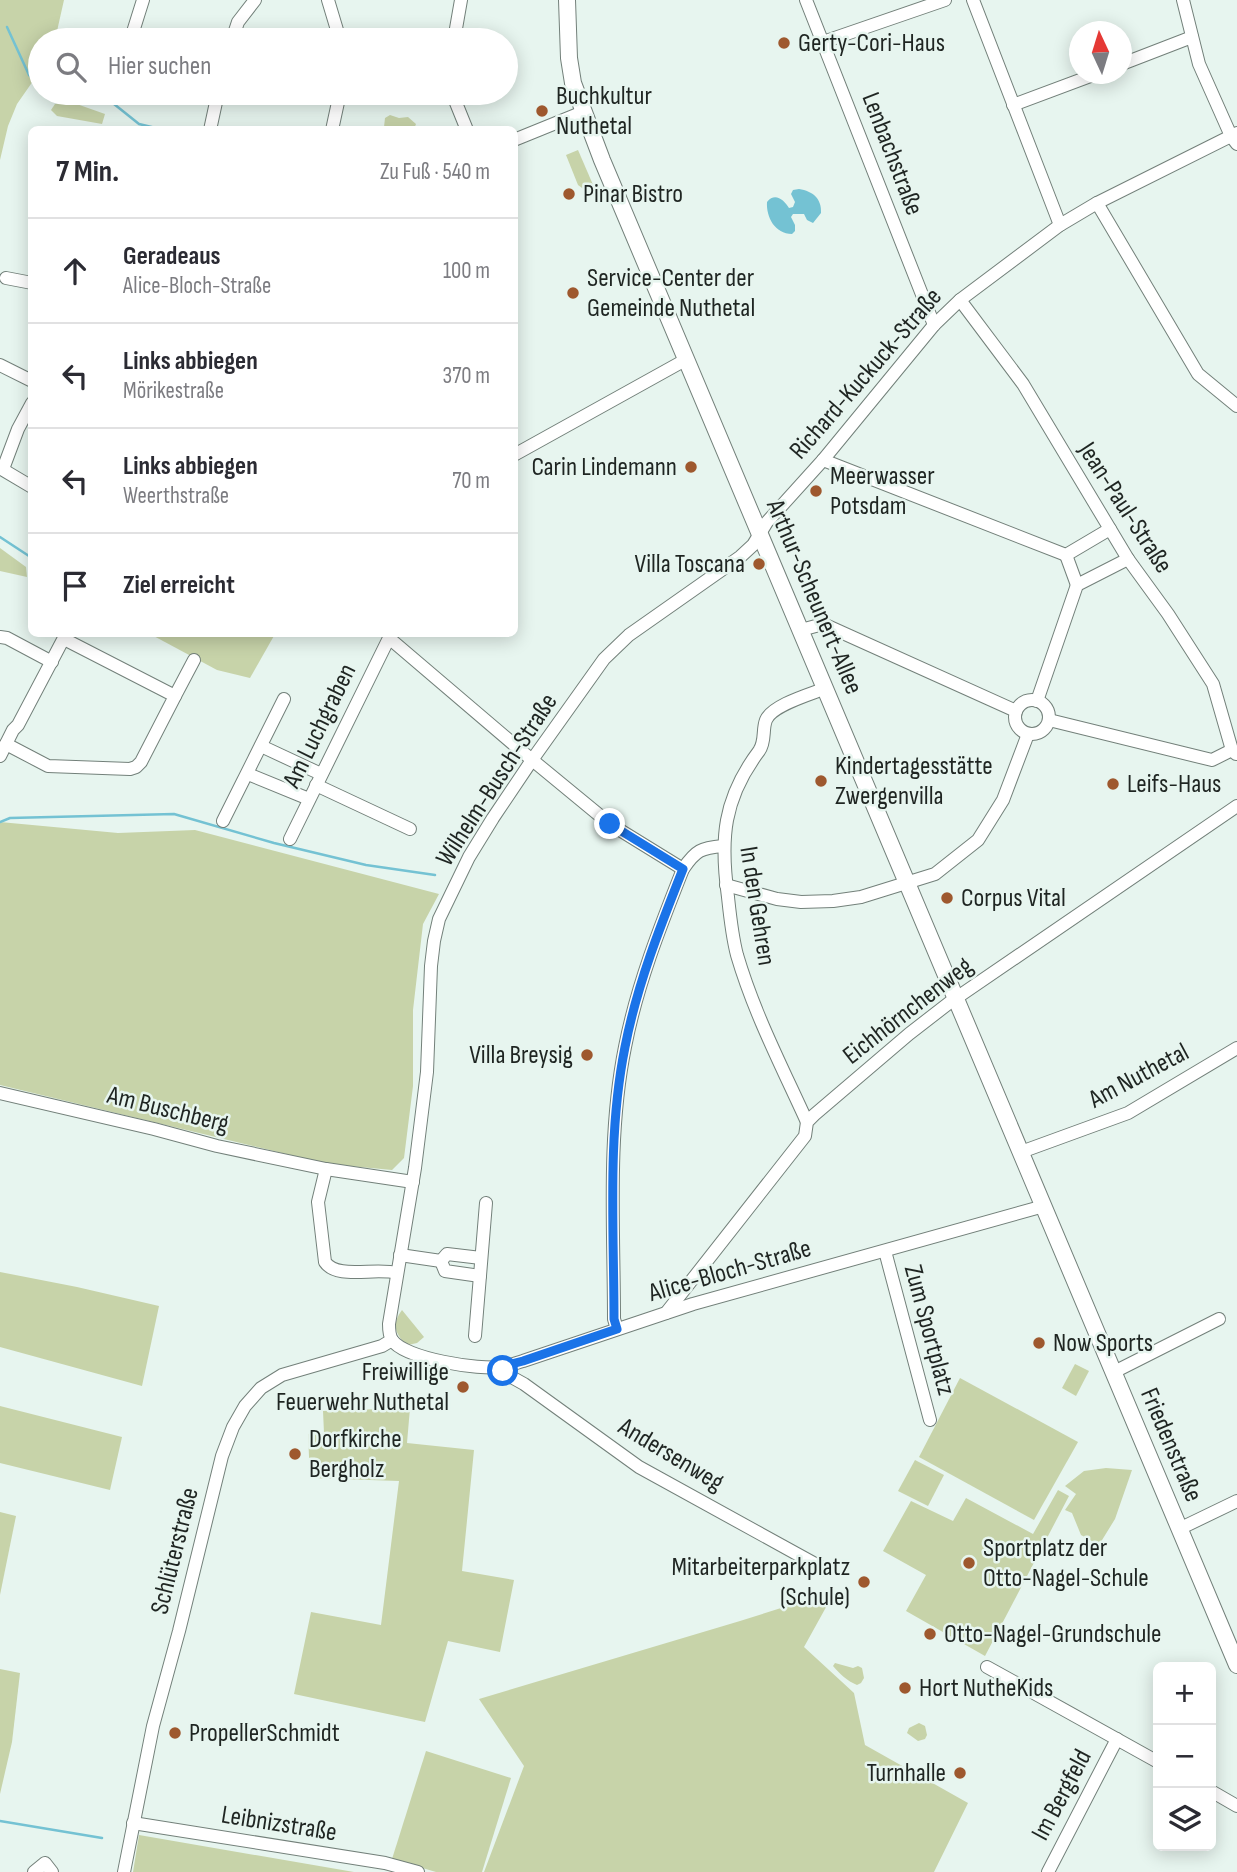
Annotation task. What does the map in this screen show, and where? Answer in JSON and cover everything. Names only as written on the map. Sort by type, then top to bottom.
[{"type":"main road","name":"Arthur-Scheunert-Allee","points":[[567,0],[569,58],[573,83],[583,112],[1044,1206]]},
{"type":"main road","name":"Friedenstraße","points":[[1044,1206],[1237,1665]]},
{"type":"street","points":[[134,28],[143,0]]},
{"type":"street","points":[[236,28],[255,0]]},
{"type":"street","points":[[328,0],[336,28]]},
{"type":"street","points":[[456,28],[461,0]]},
{"type":"street","name":"Lenbachstraße","points":[[806,0],[934,325]]},
{"type":"street","points":[[824,42],[945,0]]},
{"type":"street","points":[[973,0],[1060,225]]},
{"type":"street","points":[[1183,0],[1199,64],[1235,138]]},
{"type":"street","points":[[1132,60],[1192,37]]},
{"type":"street","points":[[1013,106],[1070,84]]},
{"type":"street","points":[[211,126],[215,105]]},
{"type":"street","points":[[333,126],[337,105]]},
{"type":"street","points":[[457,105],[465,126]]},
{"type":"street","points":[[518,138],[583,112]]},
{"type":"street","name":"Richard-Kuckuck-Straße","points":[[761,533],[767,522],[934,325],[961,300],[1060,225],[1097,203],[1235,138]]},
{"type":"street","points":[[1097,203],[1198,374],[1237,406]]},
{"type":"street","points":[[6,278],[28,282]]},
{"type":"street","name":"Jean-Paul-Straße","points":[[961,300],[1023,384],[1128,559],[1168,614],[1213,684],[1235,752]]},
{"type":"street","points":[[518,452],[687,359]]},
{"type":"street","points":[[0,365],[28,379]]},
{"type":"street","points":[[28,410],[1,468],[28,485]]},
{"type":"street","points":[[822,460],[1066,555],[1077,585],[1037,701]]},
{"type":"street","points":[[1066,555],[1110,530]]},
{"type":"street","name":"Wilhelm-Busch-Straße","points":[[392,1340],[389,1324],[413,1182],[427,1072],[434,941],[439,919],[469,857],[532,760],[604,659],[629,635],[740,557],[761,533]]},
{"type":"street","points":[[1077,585],[1128,559]]},
{"type":"street","points":[[802,630],[823,624],[1016,711]]},
{"type":"street","points":[[0,637],[7,638],[52,662]]},
{"type":"street","points":[[0,756],[64,637]]},
{"type":"street","points":[[67,637],[175,696]]},
{"type":"street","name":"Am Luchgraben","points":[[290,839],[389,637]]},
{"type":"street","points":[[391,637],[610,824],[683,869]]},
{"type":"street","points":[[6,744],[48,766],[136,767],[194,660]]},
{"type":"street","name":"In den Gehren","points":[[807,1122],[749,992],[736,952],[723,846],[726,820],[737,788],[751,760],[761,748],[766,720],[775,709],[826,688]]},
{"type":"street","points":[[223,821],[284,699]]},
{"type":"street","points":[[1037,701],[1047,709],[1049,720],[1041,732],[1028,734],[1021,731],[1017,725],[1016,711],[1025,702],[1037,701]]},
{"type":"street","points":[[1049,720],[1212,760],[1235,752]]},
{"type":"street","points":[[726,885],[777,899],[801,902],[833,901],[861,897],[935,874],[978,840],[1003,800],[1028,734]]},
{"type":"street","points":[[261,746],[410,829]]},
{"type":"street","points":[[248,774],[309,799]]},
{"type":"street","name":"Eichhörnchenweg","points":[[666,1313],[805,1136],[807,1122],[814,1115],[909,1034],[957,998],[1237,806]]},
{"type":"street","points":[[617,1329],[614,1319],[615,1118],[624,1050],[635,1000],[683,869],[690,858],[704,848],[723,846]]},
{"type":"street","name":"Am Nuthetal","points":[[1021,1152],[1128,1113],[1237,1048]]},
{"type":"street","name":"Am Buschberg","points":[[0,1093],[217,1146],[413,1182]]},
{"type":"street","points":[[326,1168],[318,1202],[325,1262],[340,1272],[383,1270],[397,1273]]},
{"type":"street","points":[[475,1336],[486,1203]]},
{"type":"street","name":"Alice-Bloch-Straße","points":[[392,1340],[402,1350],[444,1362],[471,1367],[500,1367],[666,1313],[1044,1206]]},
{"type":"street","name":"Zum Sportplatz","points":[[885,1251],[930,1420]]},
{"type":"street","points":[[441,1261],[447,1254],[481,1258]]},
{"type":"street","points":[[400,1255],[441,1261]]},
{"type":"street","points":[[441,1261],[445,1271],[480,1276]]},
{"type":"street","points":[[1114,1372],[1219,1319]]},
{"type":"street","name":"Schlüterstraße","points":[[124,1872],[153,1727],[222,1456],[233,1427],[245,1406],[261,1388],[282,1375],[382,1346],[392,1340]]},
{"type":"street","name":"Andersenweg","points":[[500,1367],[506,1374],[639,1466],[826,1570]]},
{"type":"street","points":[[1179,1529],[1237,1500]]},
{"type":"street","points":[[987,1667],[1153,1759]]},
{"type":"street","name":"Im Bergfeld","points":[[1048,1872],[1117,1739]]},
{"type":"street","points":[[1216,1794],[1237,1806]]},
{"type":"street","name":"Leibnizstraße","points":[[133,1823],[385,1863],[418,1872]]},
{"type":"street","points":[[34,1872],[46,1863],[52,1872]]},
{"type":"green space","points":[[0,0],[64,0],[58,28],[28,28],[28,88],[17,104],[8,126],[0,160]]},
{"type":"green space","points":[[54,105],[80,105],[105,114],[102,124],[57,116],[51,110]]},
{"type":"green space","points":[[390,115],[408,117],[416,124],[384,126],[385,118]]},
{"type":"green space","points":[[578,150],[600,201],[578,185],[566,155]]},
{"type":"green space","points":[[0,548],[26,567],[27,577],[0,571]]},
{"type":"green space","points":[[156,637],[273,637],[250,678],[217,670]]},
{"type":"green space","points":[[0,822],[118,833],[195,830],[439,894],[423,924],[413,1010],[413,1086],[404,1158],[392,1170],[328,1164],[0,1085]]},
{"type":"green space","points":[[0,1272],[159,1306],[142,1386],[0,1347]]},
{"type":"green space","points":[[402,1310],[424,1337],[417,1343],[408,1345],[397,1333],[396,1324]]},
{"type":"green space","points":[[1075,1364],[1089,1371],[1076,1396],[1062,1388]]},
{"type":"green space","points":[[960,1378],[1078,1442],[1034,1520],[919,1457]]},
{"type":"green space","points":[[0,1406],[122,1437],[110,1490],[0,1463]]},
{"type":"green space","points":[[410,1408],[407,1443],[474,1450],[462,1571],[514,1580],[500,1652],[448,1641],[425,1722],[294,1694],[311,1612],[381,1625],[399,1481],[310,1478],[308,1434],[324,1433],[323,1411]]},
{"type":"green space","points":[[915,1460],[944,1475],[928,1506],[898,1491]]},
{"type":"green space","points":[[1106,1468],[1132,1470],[1115,1519],[1099,1545],[1081,1535],[1072,1513],[1065,1510],[1076,1494],[1065,1486],[1084,1471]]},
{"type":"green space","name":"Sportplatz der Otto-Nagel-Schule","points":[[1058,1490],[1069,1496],[985,1656],[906,1611],[926,1575],[883,1551],[911,1501],[953,1521],[966,1498],[1033,1534]]},
{"type":"green space","points":[[0,1512],[16,1516],[0,1595]]},
{"type":"green space","points":[[835,1591],[804,1647],[854,1693],[865,1745],[968,1803],[934,1872],[484,1872],[524,1766],[479,1699]]},
{"type":"green space","points":[[835,1663],[862,1668],[864,1678],[861,1683],[857,1685],[847,1679],[833,1666]]},
{"type":"green space","points":[[0,1669],[20,1673],[12,1742],[0,1794]]},
{"type":"green space","points":[[919,1723],[925,1726],[927,1735],[925,1739],[918,1741],[907,1733],[909,1728]]},
{"type":"green space","points":[[426,1751],[511,1778],[482,1872],[436,1872],[392,1859]]},
{"type":"green space","points":[[139,1835],[354,1872],[133,1872]]},
{"type":"water","points":[[799,189],[816,196],[821,213],[813,223],[807,220],[804,214],[793,214],[791,217],[795,231],[792,234],[786,233],[773,224],[767,202],[776,197],[789,208],[793,207],[795,202],[791,194],[793,190]]},
{"type":"waterway","points":[[7,27],[28,73]]},
{"type":"waterway","points":[[115,105],[139,124],[147,126]]},
{"type":"waterway","points":[[0,537],[28,555]]},
{"type":"waterway","points":[[0,822],[10,818],[174,814],[274,843],[366,865],[435,875]]},
{"type":"waterway","points":[[0,1821],[102,1838]]},
{"type":"place","name":"Gerty-Cori-Haus","points":[[784,43]]},
{"type":"place","name":"Buchkultur Nuthetal","points":[[542,111]]},
{"type":"place","name":"Pinar Bistro","points":[[569,194]]},
{"type":"place","name":"Service-Center der Gemeinde Nuthetal","points":[[573,293]]},
{"type":"place","name":"Carin Lindemann","points":[[691,467]]},
{"type":"place","name":"Meerwasser Potsdam","points":[[816,491]]},
{"type":"place","name":"Villa Toscana","points":[[759,564]]},
{"type":"place","name":"Kindertagesstätte Zwergenvilla","points":[[821,781]]},
{"type":"place","name":"Leifs-Haus","points":[[1113,784]]},
{"type":"place","name":"Corpus Vital","points":[[947,898]]},
{"type":"place","name":"Villa Breysig","points":[[587,1055]]},
{"type":"place","name":"Now Sports","points":[[1039,1343]]},
{"type":"place","name":"Freiwillige Feuerwehr Nuthetal","points":[[463,1387]]},
{"type":"place","name":"Dorfkirche Bergholz","points":[[295,1454]]},
{"type":"place","name":"Sportplatz der Otto-Nagel-Schule","points":[[969,1563]]},
{"type":"place","name":"Mitarbeiterparkplatz (Schule)","points":[[864,1582]]},
{"type":"place","name":"Otto-Nagel-Grundschule","points":[[930,1634]]},
{"type":"place","name":"Hort NutheKids","points":[[905,1688]]},
{"type":"place","name":"PropellerSchmidt","points":[[175,1733]]},
{"type":"place","name":"Turnhalle","points":[[960,1773]]},
{"type":"route","points":[[503,1371],[500,1367],[617,1329],[614,1319],[615,1118],[624,1050],[635,1000],[683,869],[610,824]]}]
